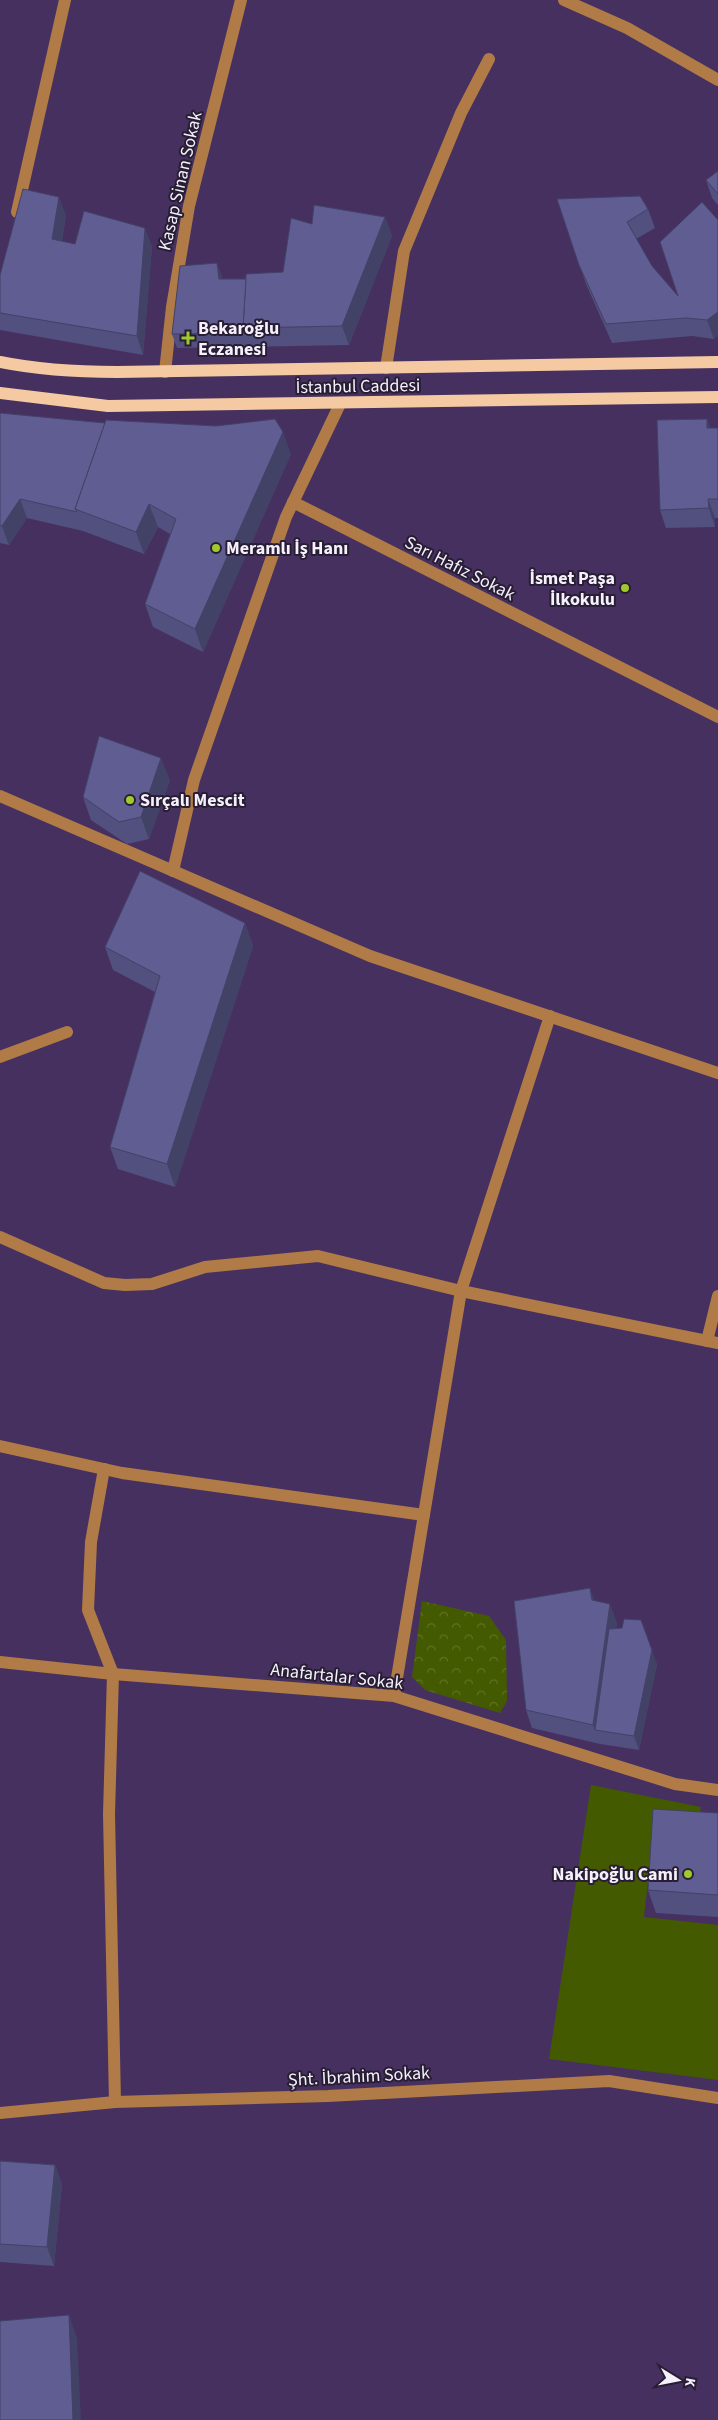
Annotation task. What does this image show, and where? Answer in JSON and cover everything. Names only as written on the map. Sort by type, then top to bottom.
[{"type":"main road","name":"İstanbul Caddesi","points":[[0,362],[32,368],[72,372],[718,362]]},
{"type":"main road","name":"İstanbul Caddesi","points":[[0,393],[108,406],[718,397]]},
{"type":"street","points":[[14,228],[65,0]]},
{"type":"street","name":"Kasap Sinan Sokak","points":[[165,372],[172,307],[190,206],[241,0]]},
{"type":"street","points":[[564,0],[627,28],[718,80]]},
{"type":"street","points":[[386,368],[404,251],[461,113],[490,59]]},
{"type":"street","points":[[173,871],[194,780],[286,517],[340,404]]},
{"type":"street","name":"Sarı Hafız Sokak","points":[[293,502],[718,717]]},
{"type":"street","points":[[0,796],[370,956],[718,1073]]},
{"type":"street","points":[[394,1696],[461,1291],[550,1016]]},
{"type":"street","points":[[0,1057],[67,1032]]},
{"type":"street","points":[[0,1237],[104,1282],[113,1284],[152,1284],[205,1267],[318,1256],[461,1291],[712,1342],[718,1296]]},
{"type":"street","points":[[0,1446],[104,1469],[424,1515]]},
{"type":"street","points":[[104,1469],[91,1542],[88,1610],[113,1674],[109,1814],[115,2102]]},
{"type":"street","name":"Anafartalar Sokak","points":[[0,1662],[113,1674],[394,1696],[675,1784],[718,1790]]},
{"type":"street","name":"Şht. İbrahim Sokak","points":[[0,2113],[115,2102],[328,2096],[610,2081],[718,2098]]},
{"type":"green space","points":[[422,1601],[489,1616],[506,1640],[507,1701],[500,1713],[425,1690],[412,1677]]},
{"type":"green space","points":[[591,1785],[701,1807],[698,1824],[655,1821],[644,1917],[718,1925],[718,2080],[549,2059]]},
{"type":"building","points":[[718,171],[718,194],[706,180]]},
{"type":"building","points":[[23,189],[59,197],[52,239],[75,244],[84,211],[145,228],[137,336],[0,313],[0,275]]},
{"type":"building","points":[[640,196],[648,209],[627,222],[652,266],[678,296],[660,242],[702,202],[718,220],[718,312],[707,320],[686,318],[606,324],[579,265],[557,199]]},
{"type":"building","points":[[314,205],[385,217],[342,326],[243,328],[246,274],[283,272],[291,218],[312,224]]},
{"type":"building","points":[[217,263],[219,279],[246,279],[243,328],[245,333],[172,334],[180,266]]},
{"type":"building","points":[[0,413],[105,423],[75,509],[77,512],[20,499],[2,526],[0,526]]},
{"type":"building","name":"Meramlı İş Hanı","points":[[275,419],[283,432],[195,629],[145,604],[176,519],[149,504],[136,532],[75,509],[106,420],[216,426]]},
{"type":"building","points":[[707,419],[707,428],[718,428],[718,499],[708,499],[709,508],[660,510],[657,420]]},
{"type":"building","points":[[99,736],[161,758],[141,817],[119,822],[83,797]]},
{"type":"building","points":[[140,871],[245,923],[167,1164],[110,1147],[160,976],[105,947]]},
{"type":"building","points":[[590,1588],[592,1600],[610,1604],[593,1725],[526,1710],[514,1601]]},
{"type":"building","points":[[624,1619],[641,1620],[652,1650],[634,1736],[595,1730],[609,1629],[622,1628]]},
{"type":"building","name":"Nakipoğlu Cami","points":[[653,1809],[718,1813],[718,1895],[648,1890]]},
{"type":"building","points":[[0,2161],[55,2165],[47,2247],[0,2244]]},
{"type":"building","points":[[69,2315],[73,2420],[0,2420],[0,2321]]},
{"type":"place","name":"Bekaroğlu Eczanesi","points":[[188,338]]},
{"type":"place","name":"Meramlı İş Hanı","points":[[216,548]]},
{"type":"place","name":"İsmet Paşa İlkokulu","points":[[625,588]]},
{"type":"place","name":"Sırçalı Mescit","points":[[130,800]]},
{"type":"place","name":"Nakipoğlu Cami","points":[[688,1874]]}]
